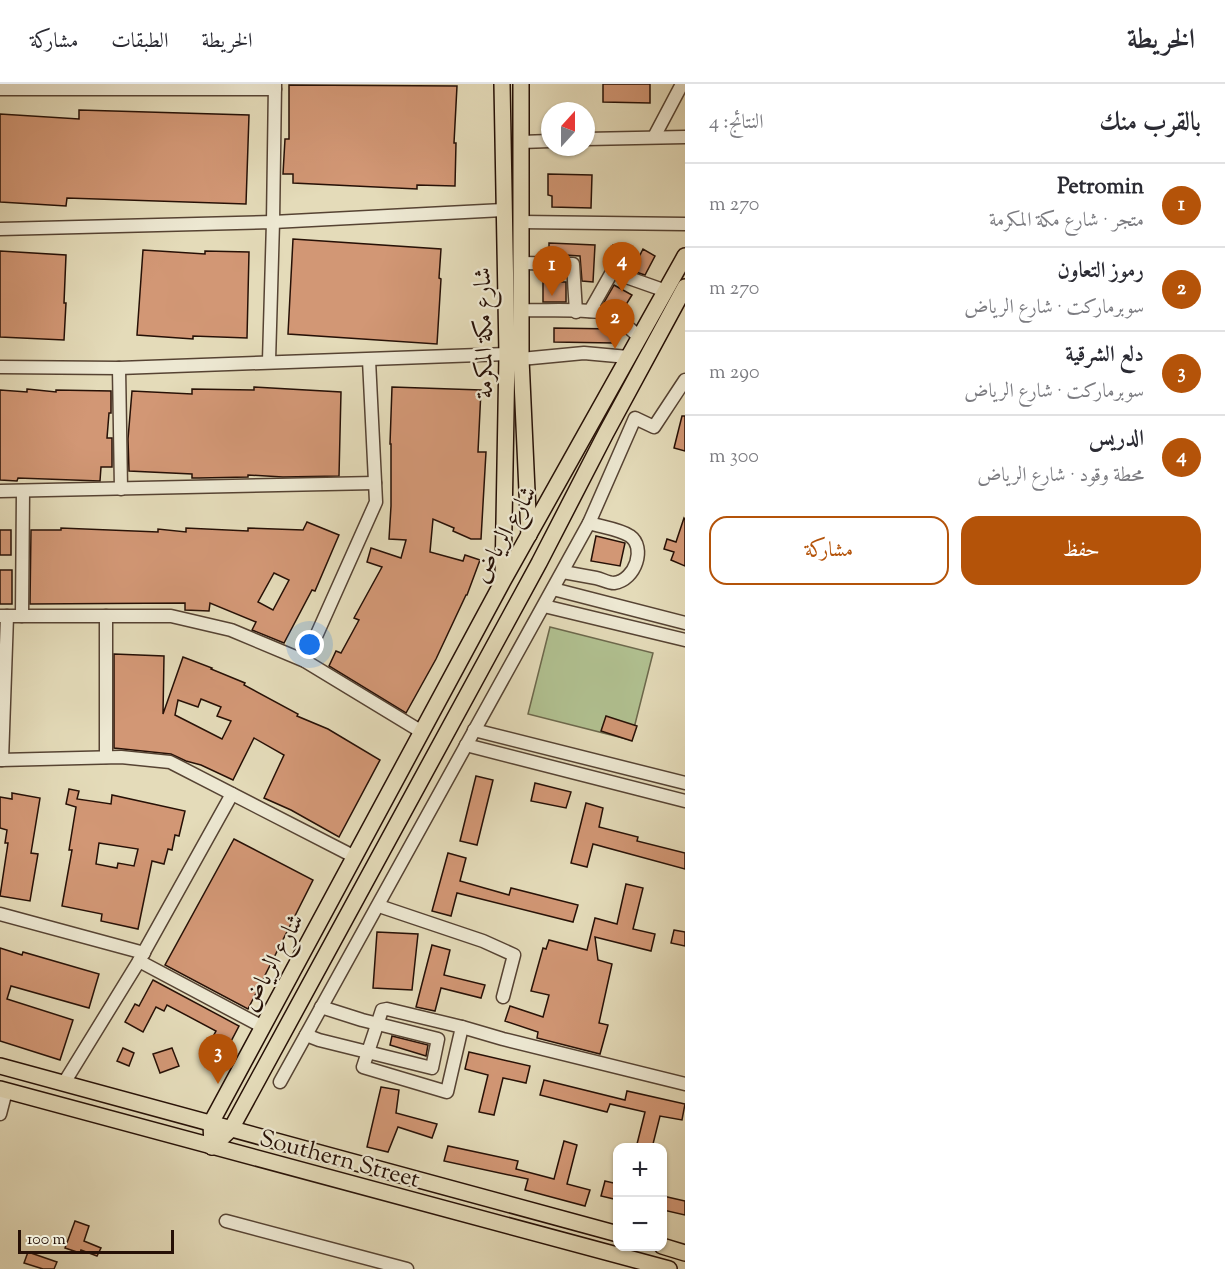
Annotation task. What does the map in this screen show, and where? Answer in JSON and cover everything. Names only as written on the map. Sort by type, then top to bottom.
[{"type":"main road","name":"شارع مكة المكرمة","points":[[502,84],[503,210],[529,535]]},
{"type":"main road","name":"شارع مكة المكرمة","points":[[503,581],[514,357],[521,310],[521,84]]},
{"type":"main road","points":[[503,134],[513,152],[521,147]]},
{"type":"main road","name":"شارع الرياض","points":[[211,1123],[503,581],[685,256]]},
{"type":"main road","name":"شارع الرياض","points":[[212,1147],[231,1129],[539,563],[685,287]]},
{"type":"main road","points":[[594,420],[599,432],[606,433]]},
{"type":"main road","points":[[527,492],[539,496],[553,494]]},
{"type":"main road","name":"Southern Street","points":[[0,1066],[613,1233]]},
{"type":"main road","name":"Southern Street","points":[[3,1090],[669,1269]]},
{"type":"main road","points":[[211,1123],[212,1147]]},
{"type":"main road","points":[[667,1248],[685,1253]]},
{"type":"street","points":[[654,137],[682,84]]},
{"type":"street","points":[[0,89],[275,87],[269,361]]},
{"type":"street","points":[[595,140],[685,137]]},
{"type":"street","points":[[521,147],[541,143]]},
{"type":"street","points":[[0,229],[273,222],[503,210]]},
{"type":"street","points":[[521,222],[685,224]]},
{"type":"street","points":[[521,263],[573,264],[576,312]]},
{"type":"street","points":[[590,311],[612,272],[666,291]]},
{"type":"street","points":[[521,310],[590,311],[610,315],[639,337]]},
{"type":"street","points":[[0,366],[119,368],[269,361],[514,357],[584,353],[628,357]]},
{"type":"street","points":[[305,661],[366,527],[375,502],[369,360]]},
{"type":"street","points":[[119,368],[121,489]]},
{"type":"street","points":[[280,1082],[563,572],[589,523],[635,418],[654,427],[685,380]]},
{"type":"street","points":[[0,491],[375,483]]},
{"type":"street","points":[[22,616],[23,491]]},
{"type":"street","points":[[563,572],[611,583],[623,580],[633,572],[637,560],[636,545],[632,537],[589,523]]},
{"type":"street","points":[[553,589],[685,623]]},
{"type":"street","points":[[544,606],[685,640]]},
{"type":"street","points":[[354,857],[170,762],[106,758],[1,760],[3,616],[171,616],[231,630],[305,661],[422,732]]},
{"type":"street","points":[[106,616],[106,758]]},
{"type":"street","points":[[474,730],[685,783]]},
{"type":"street","points":[[466,745],[685,801]]},
{"type":"street","points":[[64,1083],[142,957],[232,794]]},
{"type":"street","points":[[379,906],[483,941],[514,955],[503,997]]},
{"type":"street","points":[[0,915],[142,957],[263,1026]]},
{"type":"street","points":[[306,1035],[432,1068],[438,1039],[376,1024],[321,1007]]},
{"type":"street","points":[[462,1027],[447,1092],[363,1067],[376,1024],[382,1010],[387,1009],[462,1027],[685,1084]]},
{"type":"street","points":[[0,1114],[3,1090]]},
{"type":"street","points":[[226,1221],[407,1269]]},
{"type":"green space","points":[[550,627],[653,653],[631,740],[528,714]]},
{"type":"building","points":[[603,84],[650,84],[650,103],[603,102]]},
{"type":"building","points":[[289,85],[457,86],[454,143],[456,143],[455,186],[417,185],[417,189],[293,183],[293,174],[283,174],[285,139],[289,139]]},
{"type":"building","points":[[79,110],[249,115],[246,204],[67,198],[66,206],[0,202],[0,114],[79,119]]},
{"type":"building","points":[[548,174],[592,175],[591,208],[552,207],[552,196],[548,195]]},
{"type":"building","points":[[293,239],[441,249],[437,344],[288,334]]},
{"type":"building","points":[[549,243],[595,245],[593,282],[582,281],[580,256],[549,254]]},
{"type":"building","points":[[613,245],[638,259],[643,249],[655,256],[645,275],[621,267],[605,258]]},
{"type":"building","points":[[143,250],[205,254],[205,251],[249,252],[247,338],[193,336],[193,339],[137,335]]},
{"type":"building","points":[[0,251],[66,255],[64,340],[0,337]]},
{"type":"building","points":[[543,282],[566,282],[566,302],[543,302]]},
{"type":"building","points":[[614,285],[632,295],[622,311],[603,304]]},
{"type":"building","points":[[554,328],[614,329],[614,343],[554,342]]},
{"type":"building","points":[[254,387],[341,392],[339,476],[248,475],[248,477],[192,478],[192,474],[129,471],[128,439],[132,391],[192,394],[192,389],[254,390]]},
{"type":"building","points":[[392,387],[481,390],[478,452],[486,452],[481,539],[471,539],[453,531],[454,528],[433,519],[430,552],[463,561],[465,555],[480,560],[467,595],[436,659],[406,713],[329,666],[336,651],[341,653],[359,620],[354,618],[382,567],[367,562],[371,548],[401,558],[406,540],[389,539]]},
{"type":"building","points":[[27,389],[56,392],[56,390],[111,391],[111,413],[109,413],[107,438],[112,438],[112,467],[101,467],[100,481],[18,478],[17,481],[0,480],[0,390],[27,392]]},
{"type":"building","points":[[682,416],[685,416],[685,451],[674,448]]},
{"type":"building","points":[[684,518],[685,566],[671,560],[674,552],[664,549],[667,539],[676,542]]},
{"type":"building","points":[[307,522],[339,535],[315,591],[312,590],[284,643],[252,630],[256,622],[210,603],[209,611],[185,610],[185,603],[30,604],[31,530],[61,530],[61,528],[158,532],[158,529],[186,532],[186,528],[248,531],[248,528],[303,530]],"holes":[[[274,573],[289,580],[273,610],[258,602]]]},
{"type":"building","points":[[0,530],[11,530],[11,555],[0,555]]},
{"type":"building","points":[[596,536],[625,543],[620,566],[591,561]]},
{"type":"building","points":[[0,570],[12,570],[12,604],[0,604]]},
{"type":"building","points":[[114,654],[164,656],[163,714],[183,657],[245,683],[244,685],[298,714],[297,716],[328,729],[380,760],[339,837],[291,810],[264,798],[284,755],[254,738],[233,780],[171,754],[114,748]],"holes":[[[201,699],[221,707],[217,716],[231,721],[222,739],[175,715],[178,700],[198,707]]]},
{"type":"building","points":[[606,716],[637,726],[632,741],[601,731]]},
{"type":"building","points":[[476,776],[493,780],[477,845],[460,841]]},
{"type":"building","points":[[535,783],[571,792],[566,808],[531,801]]},
{"type":"building","points":[[69,789],[79,791],[77,799],[111,804],[112,795],[185,811],[179,836],[175,835],[172,850],[168,849],[164,864],[152,861],[138,929],[101,921],[102,914],[62,906],[72,850],[69,850],[76,807],[66,804]],"holes":[[[99,843],[138,849],[134,866],[118,863],[117,868],[96,864]]]},
{"type":"building","points":[[12,793],[40,798],[31,853],[38,854],[30,901],[0,896],[8,843],[5,843],[7,830],[0,828],[0,797],[12,799]]},
{"type":"building","points":[[586,803],[603,808],[599,827],[638,837],[637,841],[685,853],[685,869],[593,844],[587,867],[571,863]]},
{"type":"building","points":[[234,839],[313,880],[248,1009],[165,965]]},
{"type":"building","points":[[448,853],[466,858],[460,881],[509,895],[511,888],[578,905],[573,922],[457,893],[451,916],[432,911]]},
{"type":"building","points":[[626,884],[643,888],[633,929],[655,934],[651,951],[595,937],[598,960],[612,964],[599,1023],[608,1025],[600,1054],[537,1038],[538,1032],[505,1021],[510,1006],[543,1017],[549,995],[531,991],[543,948],[546,949],[549,940],[587,950],[595,918],[617,924]]},
{"type":"building","points":[[674,930],[685,932],[685,946],[671,943]]},
{"type":"building","points":[[377,932],[418,934],[412,990],[373,988]]},
{"type":"building","points":[[432,945],[450,950],[444,975],[485,985],[481,998],[441,988],[435,1011],[416,1007]]},
{"type":"building","points":[[0,948],[22,955],[23,952],[99,974],[89,1008],[11,986],[7,999],[73,1020],[60,1060],[0,1041]]},
{"type":"building","points":[[153,980],[239,1026],[227,1049],[211,1040],[216,1031],[167,1005],[164,1011],[156,1007],[143,1032],[125,1022],[135,1004],[139,1006]]},
{"type":"building","points":[[392,1036],[428,1045],[426,1056],[390,1045]]},
{"type":"building","points":[[123,1048],[134,1053],[129,1066],[117,1061]]},
{"type":"building","points":[[172,1048],[179,1066],[160,1073],[153,1054]]},
{"type":"building","points":[[469,1052],[530,1066],[526,1083],[503,1078],[494,1115],[479,1112],[488,1075],[465,1069]]},
{"type":"building","points":[[544,1080],[625,1100],[627,1091],[685,1104],[682,1120],[660,1116],[653,1143],[637,1143],[645,1112],[610,1104],[607,1112],[540,1095]]},
{"type":"building","points":[[381,1087],[399,1090],[396,1113],[437,1124],[432,1138],[398,1127],[388,1152],[367,1147]]},
{"type":"building","points":[[564,1141],[577,1145],[567,1184],[590,1190],[585,1206],[525,1190],[528,1179],[444,1161],[448,1146],[518,1161],[516,1169],[554,1179]]},
{"type":"building","points":[[605,1181],[613,1183],[613,1199],[601,1196]]},
{"type":"building","points":[[667,1197],[685,1201],[685,1215],[667,1211]]},
{"type":"building","points":[[75,1221],[89,1226],[84,1241],[101,1248],[97,1256],[81,1250],[80,1253],[65,1248]]},
{"type":"building","points":[[28,1252],[57,1262],[54,1269],[43,1269],[24,1263]]},
{"type":"place","name":"الدريس","points":[[622,292]]},
{"type":"place","name":"Petromin","points":[[552,296]]},
{"type":"place","name":"رموز التعاون","points":[[615,349]]},
{"type":"place","name":"دلع الشرقية","points":[[218,1084]]}]
